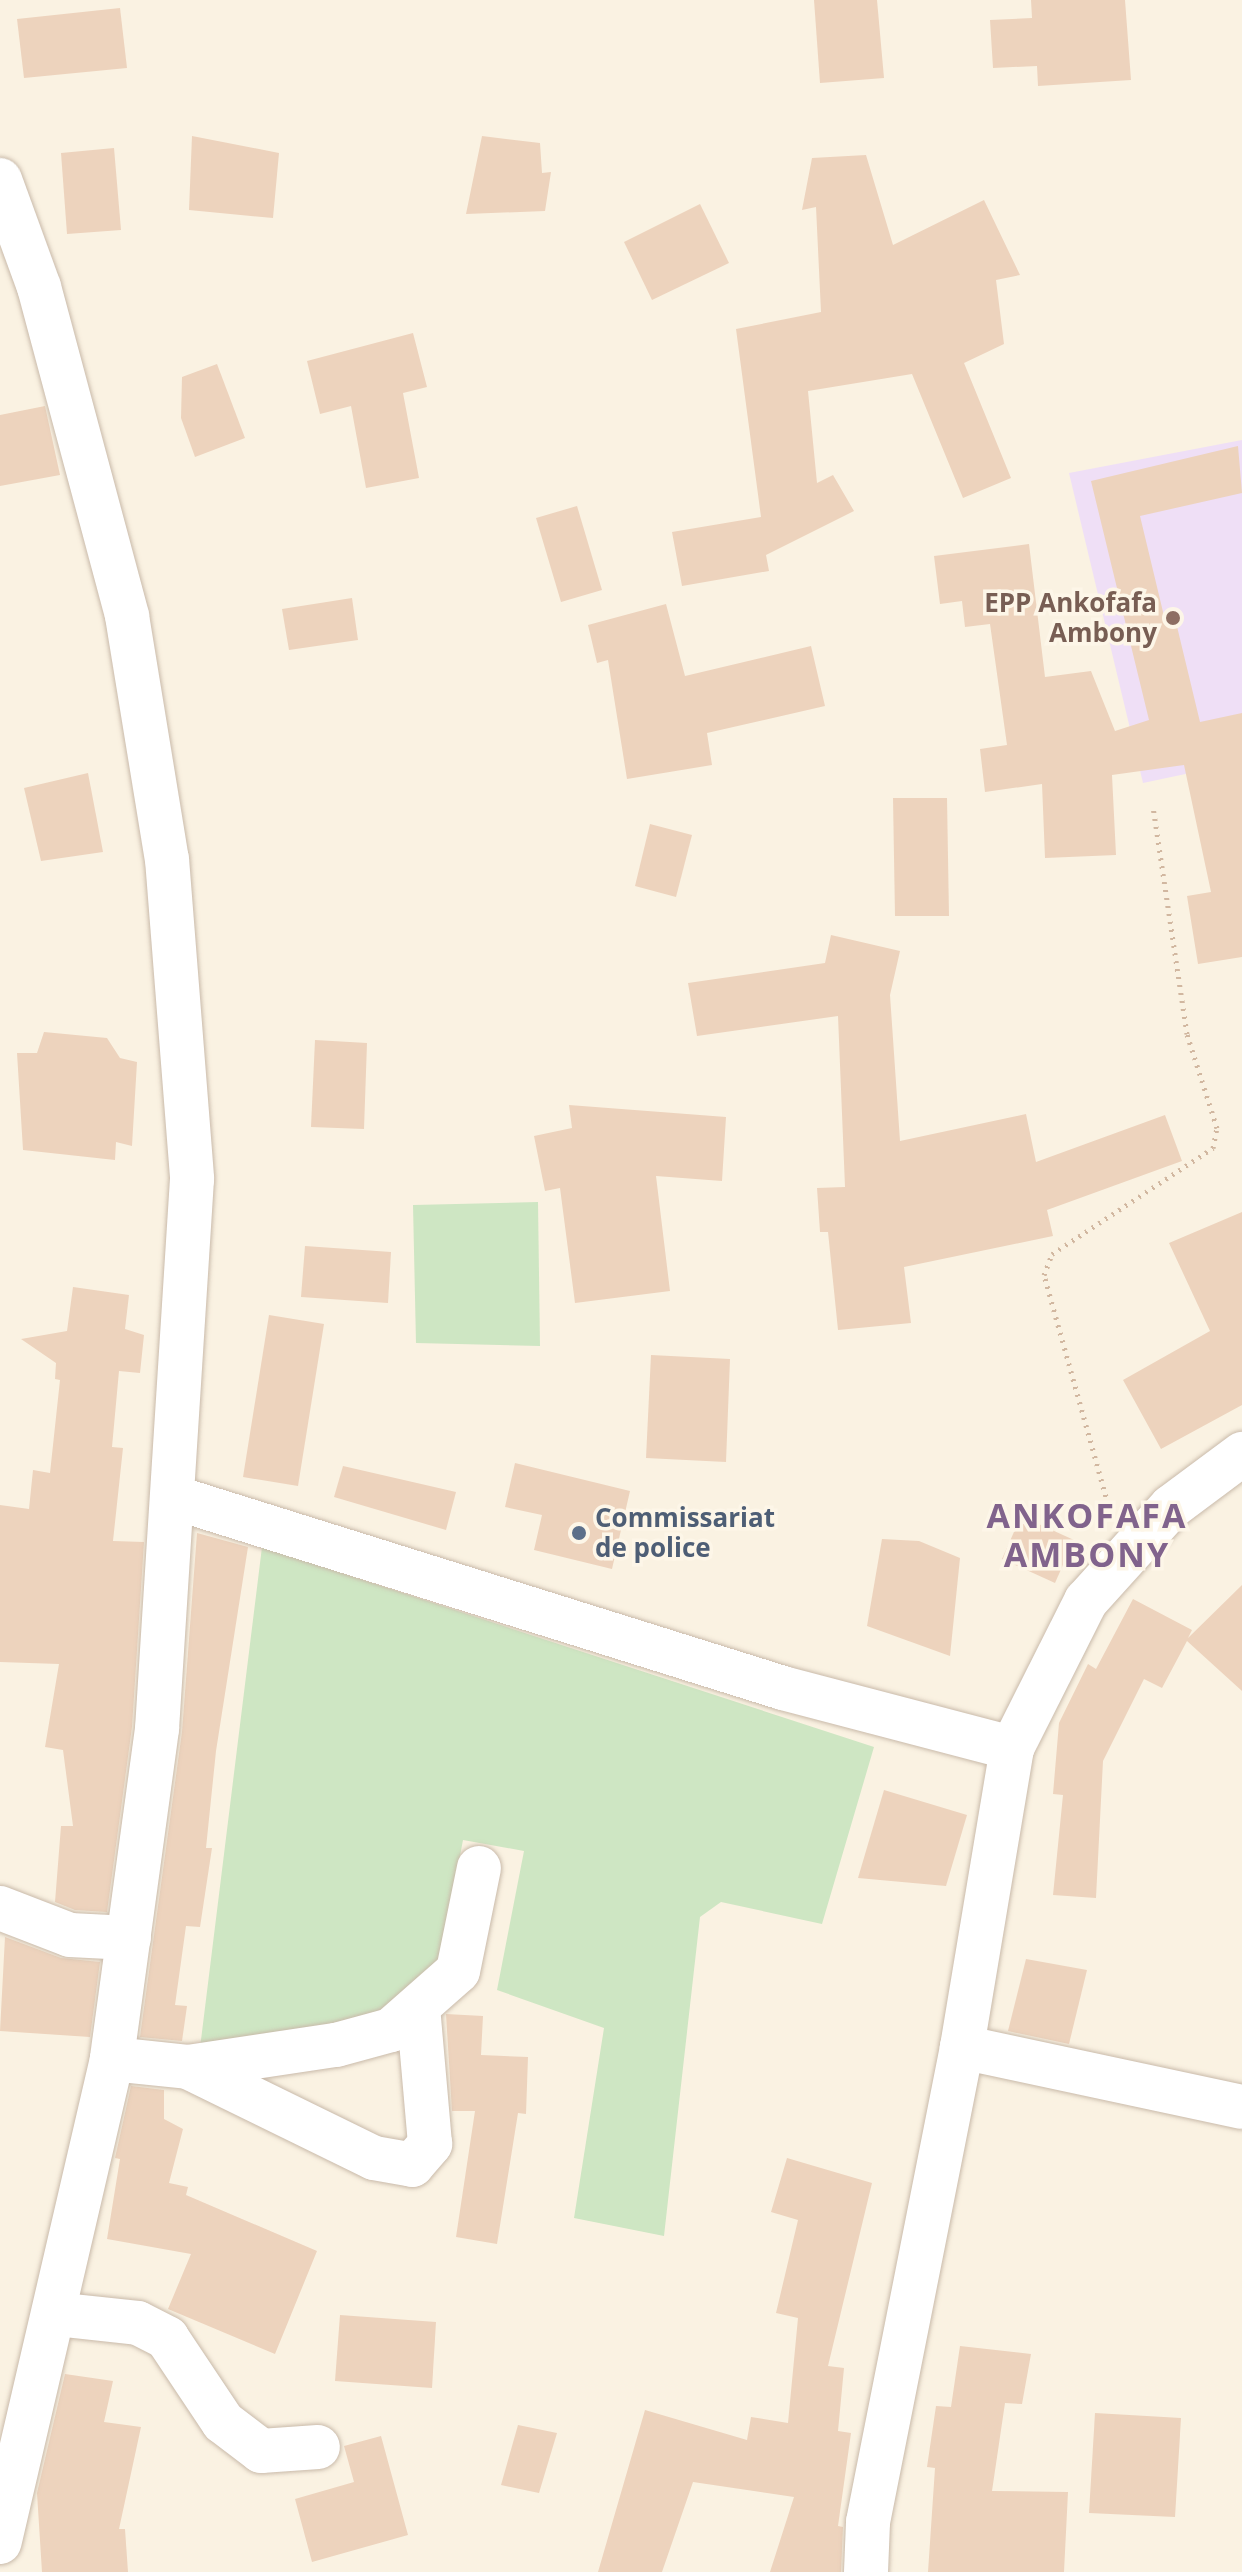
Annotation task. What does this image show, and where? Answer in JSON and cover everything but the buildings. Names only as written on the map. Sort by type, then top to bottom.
[{"type":"street","points":[[0,180],[39,287],[127,616],[167,859],[192,1179],[157,1729],[112,2059],[0,2542]]},
{"type":"street","points":[[866,2572],[868,2522],[962,2047],[1012,1748],[1086,1601],[1171,1507],[1242,1454]]},
{"type":"street","points":[[173,1497],[783,1688],[1012,1748]]},
{"type":"street","points":[[112,2059],[188,2067],[336,2045],[391,2030],[458,1971],[479,1868]]},
{"type":"street","points":[[0,1908],[70,1935],[129,1938]]},
{"type":"street","points":[[188,2067],[374,2158],[412,2165],[430,2144],[418,2008]]},
{"type":"street","points":[[962,2047],[1242,2107]]},
{"type":"street","points":[[55,2314],[138,2323],[167,2338],[223,2422],[261,2451],[318,2447]]},
{"type":"path","points":[[1124,1559],[1044,1275],[1052,1254],[1213,1148],[1217,1128],[1187,1034],[1153,806]]},
{"type":"shaded area","name":"EPP Ankofafa Ambony","points":[[1242,440],[1242,762],[1143,783],[1069,473]]},
{"type":"green space","points":[[538,1202],[540,1346],[416,1343],[413,1205]]},
{"type":"green space","points":[[262,1547],[874,1747],[822,1924],[721,1902],[700,1917],[664,2236],[574,2218],[604,2028],[497,1990],[524,1851],[463,1840],[438,1971],[357,2025],[200,2048]]},
{"type":"place","name":"EPP Ankofafa Ambony","points":[[1173,618]]},
{"type":"place","name":"Commissariat de police","points":[[579,1533]]},
{"type":"district","name":"ANKOFAFA AMBONY","points":[[1087,1534]]}]
